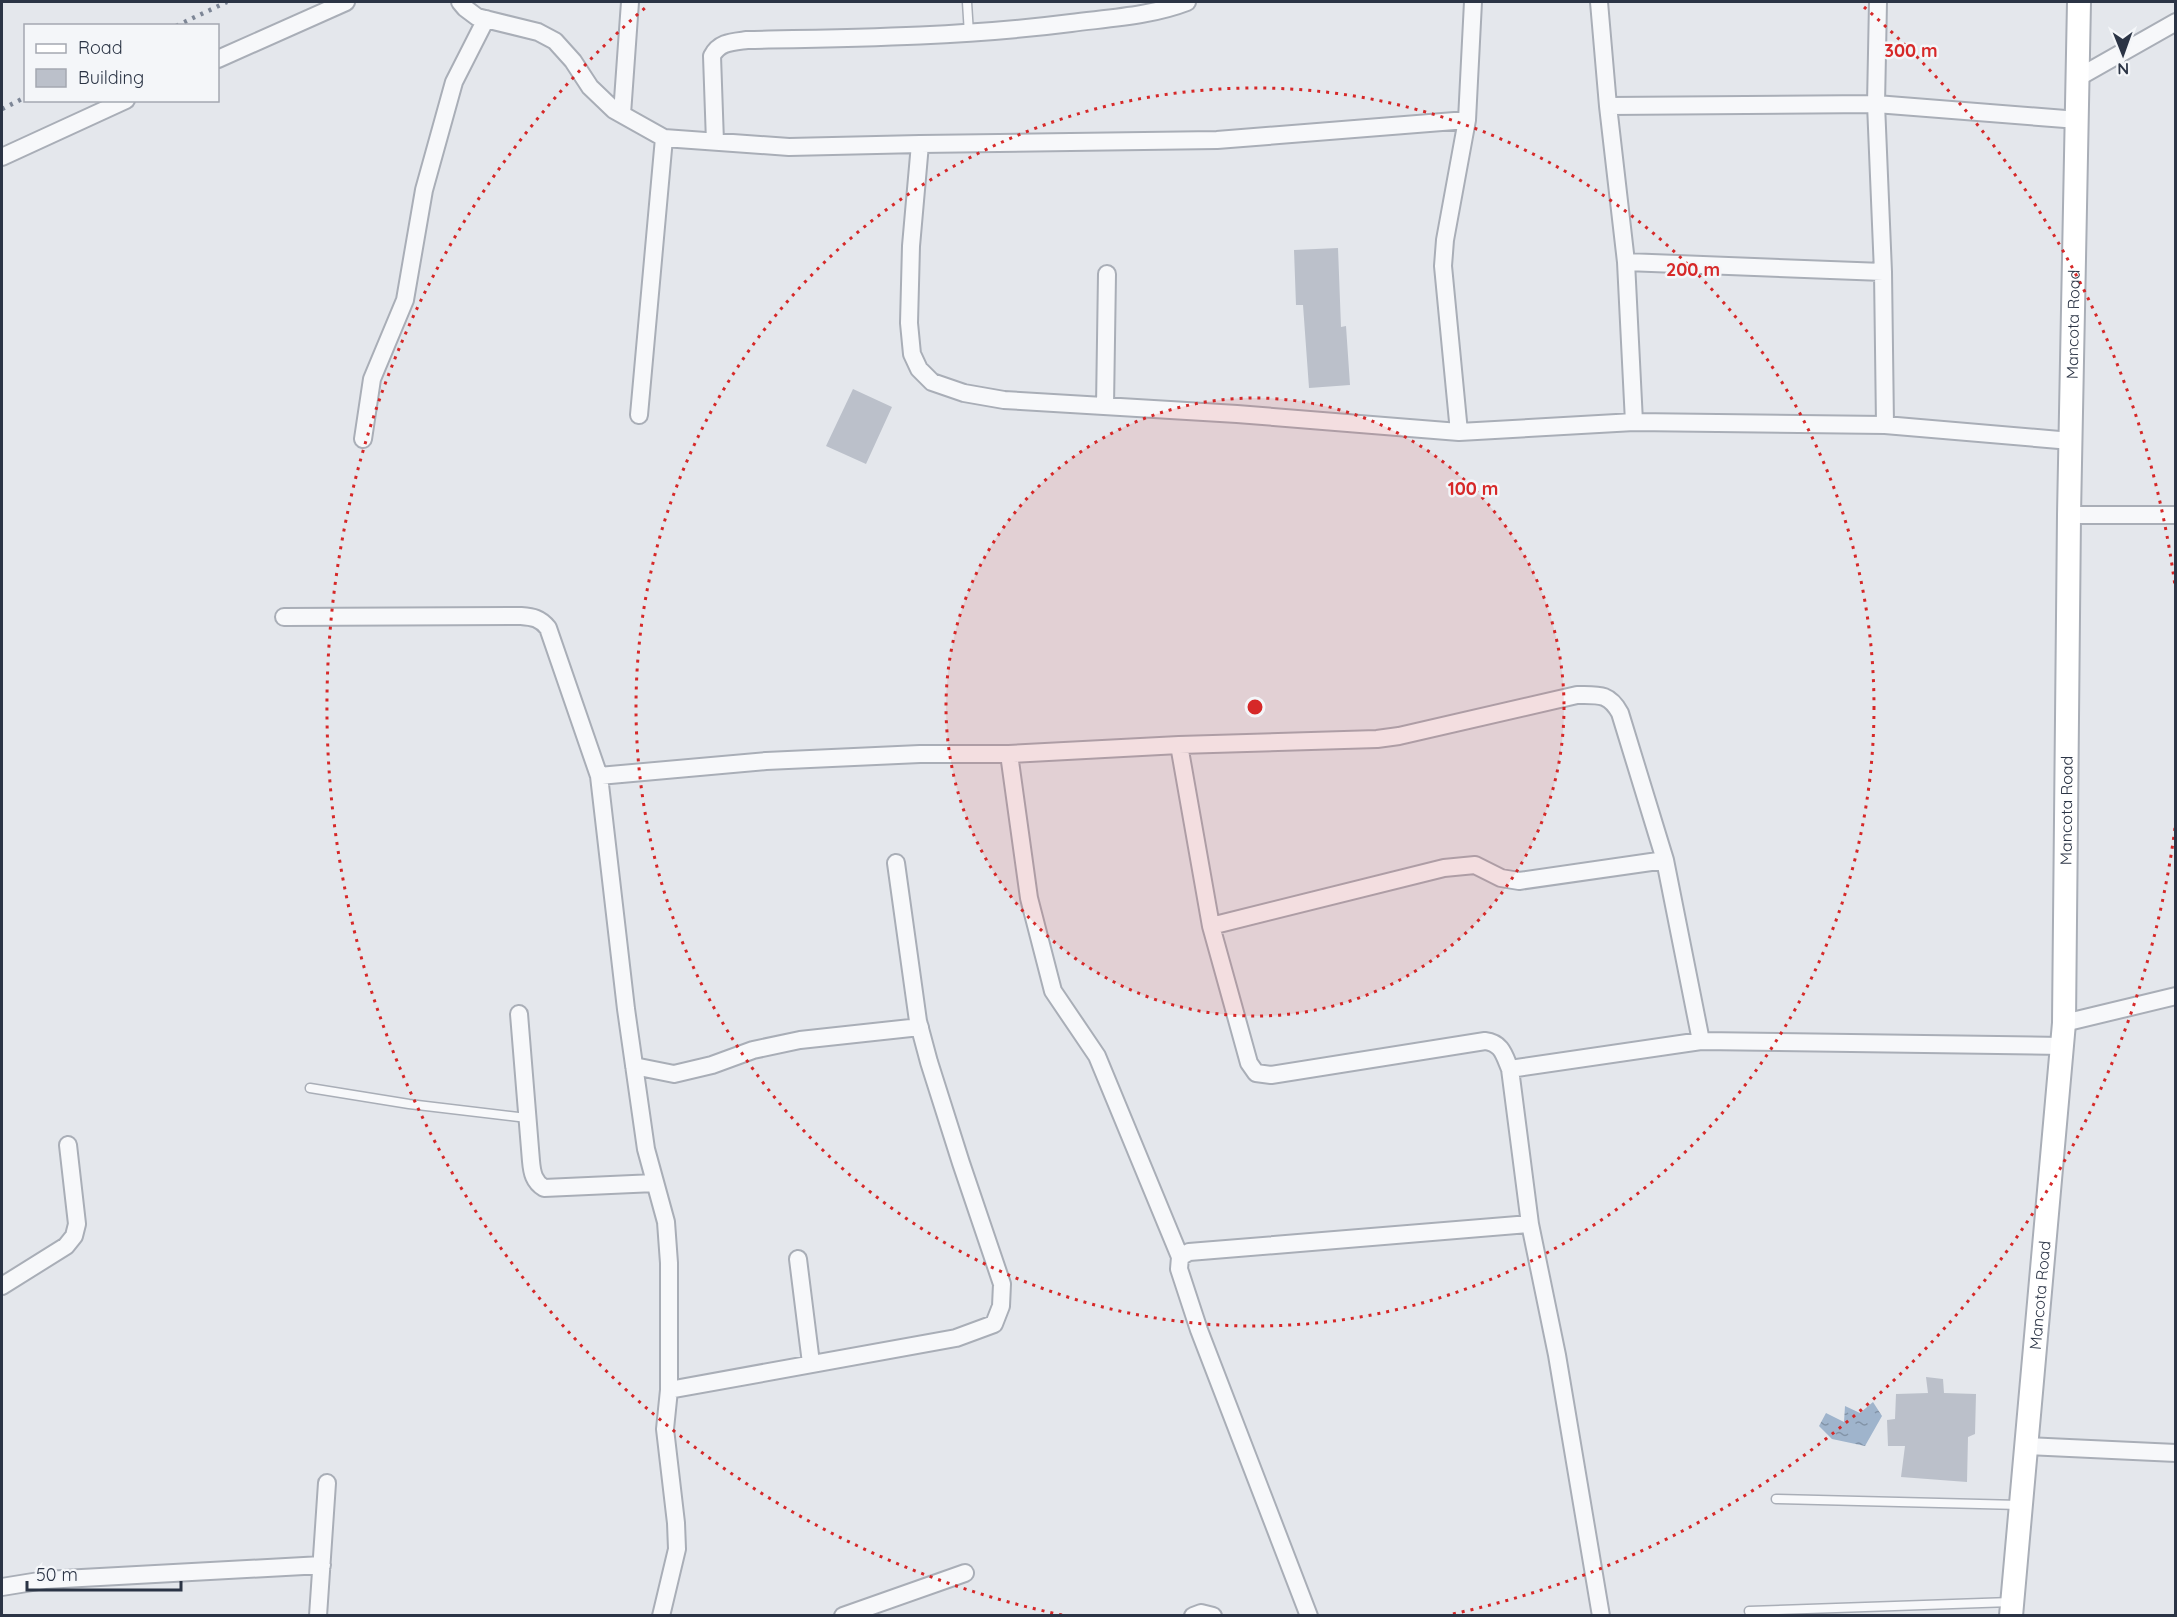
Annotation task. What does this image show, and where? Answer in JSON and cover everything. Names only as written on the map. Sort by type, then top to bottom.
[{"type":"main road","name":"Mancota Road","points":[[2011,1609],[2064,1023],[2069,516],[2079,2]]},
{"type":"street","points":[[219,59],[346,2]]},
{"type":"street","points":[[460,2],[465,9],[477,17],[538,32],[555,41],[573,61],[590,87],[614,110],[664,138],[789,147],[1217,140],[1467,120]]},
{"type":"street","points":[[621,114],[630,2]]},
{"type":"street","points":[[715,142],[712,56],[716,48],[727,43],[747,40],[1009,31],[1157,12],[1188,2]]},
{"type":"street","points":[[1459,432],[1443,266],[1445,240],[1467,120],[1473,2]]},
{"type":"street","points":[[1599,2],[1626,262],[1634,422]]},
{"type":"street","points":[[1878,2],[1876,104],[1883,272],[1885,425]]},
{"type":"street","points":[[363,439],[372,380],[405,300],[424,190],[454,82],[486,19]]},
{"type":"street","points":[[2079,77],[2175,22]]},
{"type":"street","points":[[2,157],[122,102]]},
{"type":"street","points":[[1608,106],[1876,104],[2078,120]]},
{"type":"street","points":[[639,415],[664,138]]},
{"type":"street","points":[[920,144],[911,246],[909,323],[912,354],[919,369],[932,382],[963,393],[1004,400],[1237,414],[1459,432],[1634,422],[1885,425],[2071,441]]},
{"type":"street","points":[[1626,262],[1883,272]]},
{"type":"street","points":[[1105,406],[1107,274]]},
{"type":"street","points":[[2069,516],[2175,515]]},
{"type":"street","points":[[284,617],[535,617],[548,628],[599,776],[646,1149],[666,1222],[669,1263],[669,1390],[665,1429],[676,1523],[676,1549],[661,1616]]},
{"type":"street","points":[[599,776],[766,761],[1377,739],[1577,695],[1599,695],[1613,701],[1620,713],[1665,860],[1701,1041]]},
{"type":"street","points":[[1179,745],[1210,926],[1249,1063],[1256,1073],[1271,1075],[1485,1041],[1494,1042],[1501,1048],[1510,1070],[1530,1224],[1557,1355],[1601,1616]]},
{"type":"street","points":[[1009,754],[1029,898],[1053,991],[1097,1056],[1180,1257],[1179,1269],[1199,1330],[1309,1616]]},
{"type":"street","points":[[1210,926],[1462,865],[1475,865],[1501,878],[1519,881],[1665,860]]},
{"type":"street","points":[[669,1390],[956,1338],[994,1324],[1001,1306],[1002,1284],[961,1163],[920,1027],[896,863]]},
{"type":"street","points":[[2064,1023],[2175,996]]},
{"type":"street","points":[[519,1014],[532,1173],[538,1184],[544,1188],[655,1183]]},
{"type":"street","points":[[634,1066],[674,1074],[711,1065],[753,1050],[800,1040],[920,1027]]},
{"type":"street","points":[[1510,1070],[1701,1041],[2062,1046]]},
{"type":"street","points":[[2,1286],[66,1246],[74,1236],[77,1224],[68,1145]]},
{"type":"street","points":[[1180,1257],[1189,1252],[1530,1224]]},
{"type":"street","points":[[798,1259],[811,1363]]},
{"type":"street","points":[[2026,1446],[2175,1454]]},
{"type":"street","points":[[318,1616],[327,1483]]},
{"type":"street","points":[[2,1587],[45,1580],[322,1564]]},
{"type":"street","points":[[843,1616],[965,1573]]},
{"type":"street","points":[[1193,1616],[1201,1613],[1213,1616]]},
{"type":"lane","points":[[967,2],[969,34]]},
{"type":"lane","points":[[310,1088],[409,1104],[527,1118]]},
{"type":"lane","points":[[1776,1499],[2021,1505]]},
{"type":"lane","points":[[1749,1611],[2011,1609]]},
{"type":"water","points":[[1873,1402],[1882,1416],[1865,1446],[1832,1439],[1819,1426],[1826,1413],[1844,1422],[1845,1406],[1860,1413]]},
{"type":"building","points":[[1338,248],[1341,327],[1346,326],[1350,385],[1309,388],[1303,305],[1296,305],[1294,250]]},
{"type":"building","points":[[853,389],[892,407],[866,464],[826,446]]},
{"type":"building","points":[[1926,1377],[1943,1379],[1944,1393],[1976,1394],[1975,1434],[1968,1437],[1967,1482],[1901,1477],[1905,1446],[1888,1446],[1887,1420],[1895,1419],[1896,1394],[1928,1393]]},
{"type":"railway","points":[[180,24],[227,2]]},
{"type":"railway","points":[[2,109],[24,98]]}]
